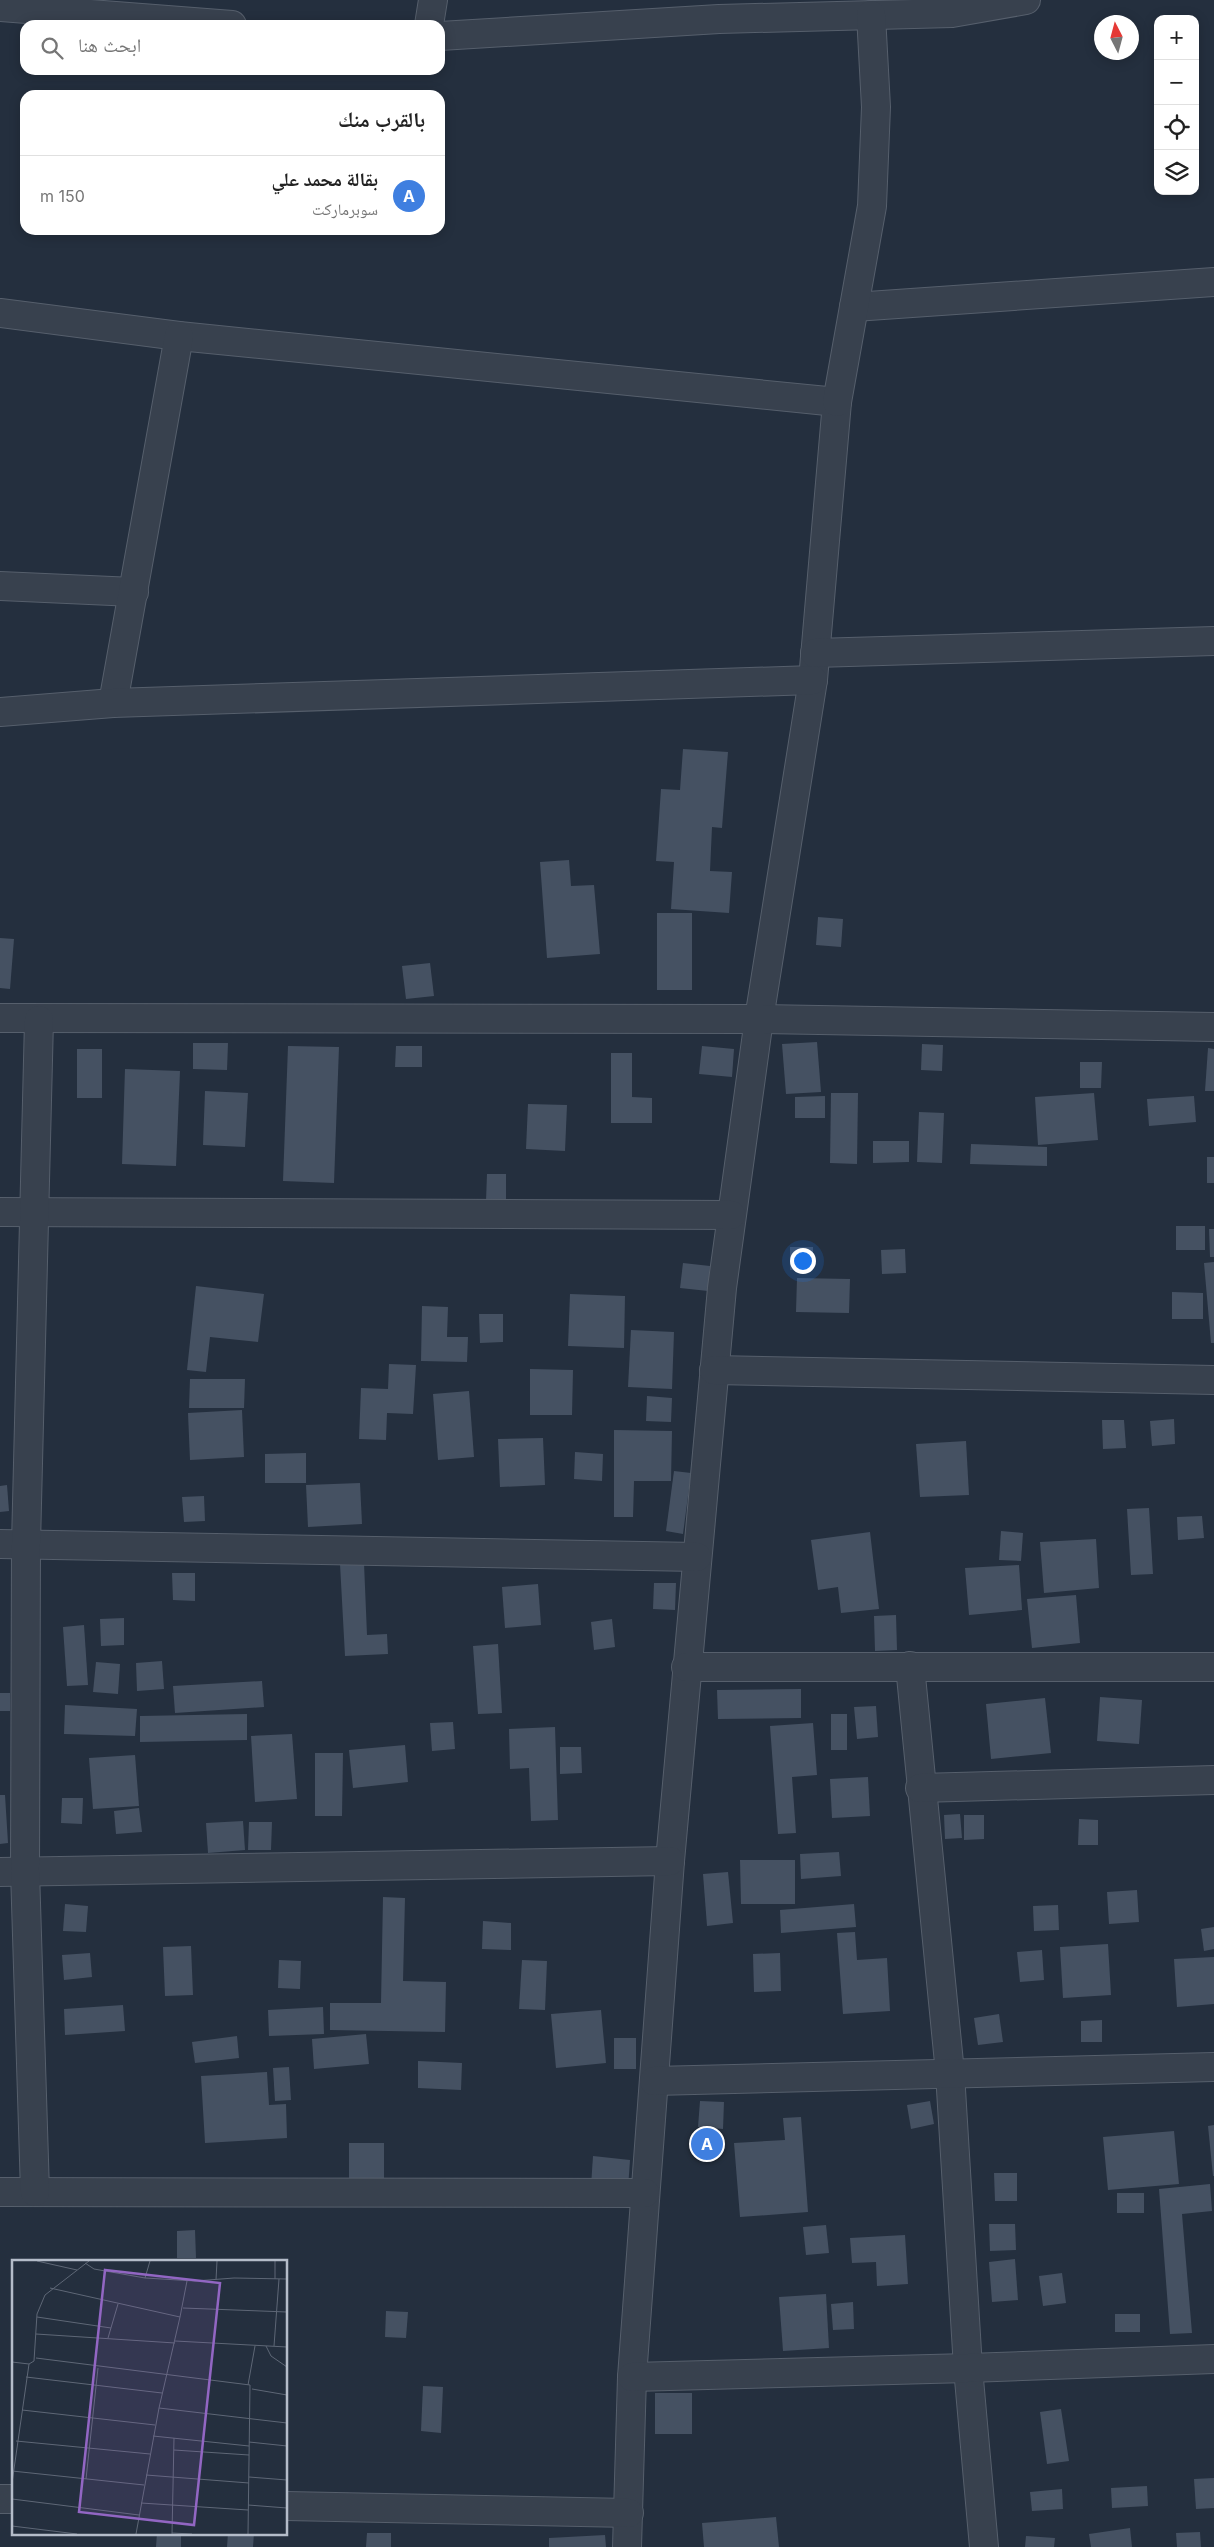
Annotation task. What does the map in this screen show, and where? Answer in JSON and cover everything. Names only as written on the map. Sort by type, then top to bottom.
[{"type":"street","points":[[430,20],[433,0]]},
{"type":"street","points":[[445,36],[719,19],[952,13],[1026,0]]},
{"type":"street","points":[[0,7],[168,20]]},
{"type":"street","points":[[627,2547],[632,2376],[645,2193],[686,1668],[714,1370],[732,1215],[759,1019],[812,680],[837,402],[872,206],[876,107],[871,15]]},
{"type":"street","points":[[854,307],[1214,282]]},
{"type":"street","points":[[0,313],[179,336],[837,402]]},
{"type":"street","points":[[113,703],[179,336]]},
{"type":"street","points":[[0,586],[134,592]]},
{"type":"street","points":[[815,652],[1214,641]]},
{"type":"street","points":[[0,712],[113,703],[812,680]]},
{"type":"street","points":[[0,1018],[39,1020],[759,1019],[1214,1027]]},
{"type":"street","points":[[35,2192],[13,1872],[13,1544],[35,1213],[39,1020]]},
{"type":"street","points":[[0,1212],[732,1215]]},
{"type":"street","points":[[714,1370],[1214,1380]]},
{"type":"street","points":[[13,1544],[697,1557]]},
{"type":"street","points":[[686,1668],[910,1666],[1214,1667]]},
{"type":"street","points":[[910,1666],[920,1788],[950,2073],[968,2368],[984,2547]]},
{"type":"street","points":[[920,1788],[1214,1780]]},
{"type":"street","points":[[13,1872],[670,1861]]},
{"type":"street","points":[[654,2082],[1214,2067]]},
{"type":"street","points":[[0,2192],[645,2193]]},
{"type":"street","points":[[632,2376],[968,2368],[1214,2359]]},
{"type":"street","points":[[288,2506],[629,2513]]},
{"type":"building","points":[[683,749],[728,752],[722,828],[712,827],[710,871],[732,872],[729,913],[671,909],[674,862],[656,861],[661,789],[680,790]]},
{"type":"building","points":[[569,860],[571,886],[594,885],[600,954],[547,958],[540,862]]},
{"type":"building","points":[[657,913],[692,913],[692,990],[657,990]]},
{"type":"building","points":[[818,917],[843,919],[841,947],[816,945]]},
{"type":"building","points":[[0,938],[14,939],[10,989],[0,988]]},
{"type":"building","points":[[430,963],[434,996],[406,999],[402,966]]},
{"type":"building","points":[[817,1042],[821,1092],[786,1094],[782,1044]]},
{"type":"building","points":[[193,1043],[228,1043],[227,1070],[193,1069]]},
{"type":"building","points":[[922,1044],[943,1045],[942,1071],[921,1070]]},
{"type":"building","points":[[288,1046],[339,1047],[334,1183],[283,1181]]},
{"type":"building","points":[[396,1046],[422,1046],[422,1067],[395,1067]]},
{"type":"building","points":[[702,1046],[734,1049],[732,1077],[699,1074]]},
{"type":"building","points":[[1208,1048],[1214,1049],[1214,1091],[1205,1091]]},
{"type":"building","points":[[77,1049],[102,1049],[102,1098],[77,1098]]},
{"type":"building","points":[[611,1053],[632,1053],[632,1097],[652,1098],[652,1123],[611,1123]]},
{"type":"building","points":[[1080,1062],[1102,1062],[1101,1088],[1080,1088]]},
{"type":"building","points":[[125,1069],[180,1071],[176,1166],[122,1164]]},
{"type":"building","points":[[205,1091],[248,1093],[245,1147],[203,1145]]},
{"type":"building","points":[[831,1093],[858,1093],[857,1164],[830,1163]]},
{"type":"building","points":[[1094,1093],[1098,1140],[1038,1145],[1035,1097]]},
{"type":"building","points":[[825,1096],[825,1118],[795,1118],[795,1097]]},
{"type":"building","points":[[1194,1096],[1196,1122],[1149,1126],[1147,1099]]},
{"type":"building","points":[[528,1104],[567,1105],[565,1151],[526,1149]]},
{"type":"building","points":[[919,1112],[944,1113],[942,1163],[917,1162]]},
{"type":"building","points":[[873,1141],[909,1141],[909,1162],[873,1163]]},
{"type":"building","points":[[971,1144],[1047,1147],[1047,1166],[970,1164]]},
{"type":"building","points":[[1207,1157],[1214,1157],[1214,1183],[1207,1183]]},
{"type":"building","points":[[487,1174],[506,1174],[506,1201],[486,1201]]},
{"type":"building","points":[[1176,1226],[1205,1226],[1205,1250],[1176,1250]]},
{"type":"building","points":[[1209,1229],[1214,1229],[1214,1257],[1210,1257]]},
{"type":"building","points":[[790,1247],[813,1247],[813,1270],[790,1270]]},
{"type":"building","points":[[905,1249],[906,1273],[882,1274],[881,1250]]},
{"type":"building","points":[[1214,1262],[1214,1343],[1211,1343],[1204,1263]]},
{"type":"building","points":[[683,1263],[710,1266],[708,1291],[680,1288]]},
{"type":"building","points":[[797,1278],[850,1279],[849,1313],[796,1312]]},
{"type":"building","points":[[196,1286],[264,1294],[258,1342],[210,1337],[206,1372],[187,1370]]},
{"type":"building","points":[[1172,1292],[1203,1293],[1203,1319],[1172,1319]]},
{"type":"building","points":[[570,1294],[625,1296],[624,1348],[568,1346]]},
{"type":"building","points":[[422,1306],[448,1307],[447,1337],[468,1337],[467,1362],[421,1361]]},
{"type":"building","points":[[479,1314],[503,1314],[503,1342],[480,1343]]},
{"type":"building","points":[[631,1330],[674,1332],[672,1389],[628,1387]]},
{"type":"building","points":[[389,1364],[416,1365],[413,1414],[387,1413],[386,1440],[359,1439],[361,1388],[388,1389]]},
{"type":"building","points":[[530,1369],[573,1370],[572,1415],[530,1415]]},
{"type":"building","points":[[190,1379],[245,1379],[244,1408],[189,1408]]},
{"type":"building","points":[[469,1391],[474,1457],[438,1460],[433,1394]]},
{"type":"building","points":[[647,1396],[672,1398],[671,1422],[646,1421]]},
{"type":"building","points":[[242,1410],[244,1457],[190,1460],[188,1413]]},
{"type":"building","points":[[1174,1419],[1175,1444],[1152,1446],[1150,1421]]},
{"type":"building","points":[[1102,1420],[1124,1420],[1126,1448],[1103,1449]]},
{"type":"building","points":[[614,1430],[672,1431],[671,1481],[634,1481],[633,1517],[614,1517]]},
{"type":"building","points":[[543,1438],[545,1485],[500,1487],[498,1439]]},
{"type":"building","points":[[966,1441],[969,1495],[920,1497],[916,1444]]},
{"type":"building","points":[[575,1452],[603,1454],[602,1481],[574,1479]]},
{"type":"building","points":[[306,1453],[306,1483],[265,1483],[265,1454]]},
{"type":"building","points":[[674,1471],[691,1473],[683,1534],[666,1531]]},
{"type":"building","points":[[360,1483],[362,1524],[308,1527],[306,1485]]},
{"type":"building","points":[[7,1485],[9,1511],[0,1512],[0,1486]]},
{"type":"building","points":[[204,1496],[205,1521],[184,1522],[182,1497]]},
{"type":"building","points":[[1149,1508],[1153,1574],[1131,1575],[1127,1509]]},
{"type":"building","points":[[1202,1516],[1204,1538],[1178,1540],[1177,1517]]},
{"type":"building","points":[[1001,1531],[1023,1533],[1021,1561],[999,1560]]},
{"type":"building","points":[[870,1532],[879,1609],[841,1613],[838,1587],[818,1590],[811,1540]]},
{"type":"building","points":[[1096,1539],[1099,1588],[1044,1593],[1040,1542]]},
{"type":"building","points":[[364,1563],[367,1635],[387,1634],[388,1654],[345,1656],[340,1564]]},
{"type":"building","points":[[1019,1565],[1022,1610],[969,1615],[965,1568]]},
{"type":"building","points":[[172,1573],[195,1573],[195,1601],[173,1600]]},
{"type":"building","points":[[654,1583],[676,1583],[675,1610],[653,1609]]},
{"type":"building","points":[[538,1584],[541,1625],[505,1628],[502,1587]]},
{"type":"building","points":[[1076,1595],[1080,1643],[1032,1648],[1027,1599]]},
{"type":"building","points":[[896,1615],[897,1650],[875,1651],[874,1616]]},
{"type":"building","points":[[124,1618],[124,1645],[101,1646],[100,1619]]},
{"type":"building","points":[[612,1619],[615,1647],[594,1650],[591,1622]]},
{"type":"building","points":[[84,1625],[88,1685],[67,1686],[63,1627]]},
{"type":"building","points":[[498,1644],[502,1713],[478,1714],[473,1646]]},
{"type":"building","points":[[162,1661],[164,1689],[137,1691],[136,1663]]},
{"type":"building","points":[[96,1662],[120,1664],[118,1694],[93,1692]]},
{"type":"building","points":[[262,1681],[264,1707],[175,1713],[173,1686]]},
{"type":"building","points":[[801,1689],[801,1718],[718,1719],[717,1690]]},
{"type":"building","points":[[0,1693],[10,1693],[10,1711],[0,1711]]},
{"type":"building","points":[[1100,1697],[1142,1700],[1139,1744],[1097,1741]]},
{"type":"building","points":[[1045,1698],[1051,1753],[991,1759],[986,1704]]},
{"type":"building","points":[[65,1705],[137,1709],[135,1736],[64,1734]]},
{"type":"building","points":[[876,1706],[878,1737],[857,1739],[854,1707]]},
{"type":"building","points":[[247,1714],[247,1740],[140,1742],[140,1716]]},
{"type":"building","points":[[831,1714],[847,1714],[847,1750],[831,1750]]},
{"type":"building","points":[[453,1722],[455,1749],[432,1751],[430,1723]]},
{"type":"building","points":[[813,1723],[817,1775],[792,1777],[796,1833],[778,1834],[770,1726]]},
{"type":"building","points":[[555,1727],[558,1820],[531,1821],[529,1768],[510,1769],[509,1729]]},
{"type":"building","points":[[292,1734],[297,1799],[255,1802],[251,1736]]},
{"type":"building","points":[[405,1745],[408,1782],[353,1788],[349,1750]]},
{"type":"building","points":[[560,1747],[581,1747],[582,1773],[560,1774]]},
{"type":"building","points":[[315,1753],[343,1753],[342,1816],[315,1816]]},
{"type":"building","points":[[135,1755],[139,1806],[93,1809],[89,1758]]},
{"type":"building","points":[[868,1777],[870,1816],[832,1818],[830,1779]]},
{"type":"building","points":[[0,1795],[5,1795],[8,1843],[0,1844]]},
{"type":"building","points":[[62,1798],[83,1798],[82,1824],[61,1823]]},
{"type":"building","points":[[139,1808],[142,1832],[116,1834],[114,1811]]},
{"type":"building","points":[[960,1814],[962,1838],[945,1839],[944,1815]]},
{"type":"building","points":[[964,1815],[984,1815],[984,1839],[964,1840]]},
{"type":"building","points":[[1079,1819],[1098,1820],[1098,1845],[1078,1845]]},
{"type":"building","points":[[243,1821],[245,1850],[208,1853],[206,1823]]},
{"type":"building","points":[[249,1822],[272,1822],[271,1850],[248,1850]]},
{"type":"building","points":[[839,1852],[841,1876],[801,1879],[800,1854]]},
{"type":"building","points":[[740,1860],[795,1860],[795,1904],[741,1904]]},
{"type":"building","points":[[728,1872],[733,1923],[707,1926],[703,1874]]},
{"type":"building","points":[[1137,1890],[1139,1922],[1109,1924],[1107,1892]]},
{"type":"building","points":[[383,1897],[405,1898],[403,1981],[446,1982],[445,2032],[330,2030],[330,2003],[381,2003]]},
{"type":"building","points":[[65,1904],[88,1906],[86,1932],[63,1931]]},
{"type":"building","points":[[854,1904],[856,1927],[781,1933],[780,1910]]},
{"type":"building","points":[[1058,1905],[1059,1930],[1034,1931],[1033,1906]]},
{"type":"building","points":[[483,1921],[511,1923],[511,1950],[482,1949]]},
{"type":"building","points":[[1214,1927],[1214,1949],[1204,1951],[1201,1929]]},
{"type":"building","points":[[855,1932],[857,1960],[887,1958],[890,2011],[843,2014],[837,1933]]},
{"type":"building","points":[[1108,1944],[1111,1995],[1063,1998],[1060,1947]]},
{"type":"building","points":[[191,1946],[193,1995],[165,1996],[163,1947]]},
{"type":"building","points":[[1042,1950],[1044,1980],[1020,1982],[1017,1952]]},
{"type":"building","points":[[90,1953],[92,1977],[64,1980],[62,1955]]},
{"type":"building","points":[[780,1953],[781,1991],[754,1992],[753,1954]]},
{"type":"building","points":[[1214,1957],[1214,2004],[1177,2007],[1174,1959]]},
{"type":"building","points":[[279,1960],[301,1961],[300,1989],[278,1988]]},
{"type":"building","points":[[522,1960],[547,1961],[545,2010],[519,2009]]},
{"type":"building","points":[[123,2005],[125,2031],[65,2035],[64,2009]]},
{"type":"building","points":[[323,2007],[324,2034],[269,2036],[268,2010]]},
{"type":"building","points":[[601,2010],[606,2063],[556,2068],[551,2014]]},
{"type":"building","points":[[999,2014],[1003,2042],[978,2045],[974,2018]]},
{"type":"building","points":[[1102,2020],[1102,2042],[1081,2042],[1081,2021]]},
{"type":"building","points":[[366,2034],[369,2064],[314,2069],[312,2039]]},
{"type":"building","points":[[237,2036],[239,2058],[195,2063],[192,2042]]},
{"type":"building","points":[[614,2038],[636,2038],[636,2069],[614,2069]]},
{"type":"building","points":[[418,2061],[462,2063],[461,2090],[418,2088]]},
{"type":"building","points":[[289,2067],[291,2100],[275,2101],[273,2068]]},
{"type":"building","points":[[267,2072],[269,2105],[286,2104],[287,2138],[205,2143],[201,2076]]},
{"type":"building","points":[[700,2101],[724,2102],[723,2129],[698,2127]]},
{"type":"building","points":[[930,2101],[934,2124],[911,2129],[907,2105]]},
{"type":"building","points":[[801,2117],[808,2212],[740,2217],[734,2143],[785,2140],[783,2118]]},
{"type":"building","points":[[1214,2125],[1214,2176],[1213,2176],[1208,2126]]},
{"type":"building","points":[[1174,2131],[1179,2184],[1108,2190],[1103,2137]]},
{"type":"building","points":[[349,2143],[384,2143],[384,2181],[349,2181]]},
{"type":"building","points":[[593,2156],[630,2160],[628,2189],[591,2186]]},
{"type":"building","points":[[994,2173],[1017,2173],[1017,2201],[995,2201]]},
{"type":"building","points":[[1210,2184],[1212,2211],[1182,2214],[1192,2333],[1170,2334],[1159,2189]]},
{"type":"building","points":[[1117,2193],[1144,2193],[1144,2213],[1117,2213]]},
{"type":"building","points":[[989,2224],[1015,2224],[1016,2250],[990,2251]]},
{"type":"building","points":[[826,2225],[829,2253],[806,2255],[803,2227]]},
{"type":"building","points":[[195,2230],[196,2258],[177,2258],[177,2231]]},
{"type":"building","points":[[905,2235],[908,2284],[877,2286],[876,2262],[852,2263],[850,2238]]},
{"type":"building","points":[[1015,2259],[1018,2300],[992,2302],[989,2262]]},
{"type":"building","points":[[1062,2273],[1066,2303],[1043,2306],[1039,2276]]},
{"type":"building","points":[[826,2294],[829,2348],[783,2351],[779,2297]]},
{"type":"building","points":[[853,2302],[854,2329],[833,2330],[831,2304]]},
{"type":"building","points":[[386,2311],[408,2312],[406,2338],[385,2337]]},
{"type":"building","points":[[1115,2314],[1140,2314],[1140,2332],[1115,2332]]},
{"type":"building","points":[[423,2386],[443,2387],[441,2433],[421,2431]]},
{"type":"building","points":[[655,2393],[692,2393],[692,2434],[655,2434]]},
{"type":"building","points":[[1061,2409],[1069,2461],[1047,2464],[1040,2412]]},
{"type":"building","points":[[1214,2478],[1214,2508],[1196,2509],[1194,2479]]},
{"type":"building","points":[[1147,2486],[1148,2506],[1112,2508],[1111,2488]]},
{"type":"building","points":[[1062,2489],[1063,2509],[1032,2511],[1030,2492]]},
{"type":"building","points":[[776,2517],[779,2547],[704,2547],[702,2523]]},
{"type":"building","points":[[1130,2528],[1132,2547],[1091,2547],[1089,2534]]},
{"type":"building","points":[[1200,2532],[1201,2547],[1177,2547],[1176,2533]]},
{"type":"building","points":[[367,2533],[391,2533],[391,2547],[366,2547]]},
{"type":"building","points":[[157,2534],[181,2534],[181,2547],[156,2547]]},
{"type":"building","points":[[228,2534],[254,2534],[253,2547],[227,2547]]},
{"type":"building","points":[[605,2535],[606,2547],[549,2547],[549,2538]]},
{"type":"building","points":[[1026,2536],[1055,2538],[1054,2547],[1025,2547]]},
{"type":"place","name":"بقالة محمد علي","points":[[707,2144]]}]
